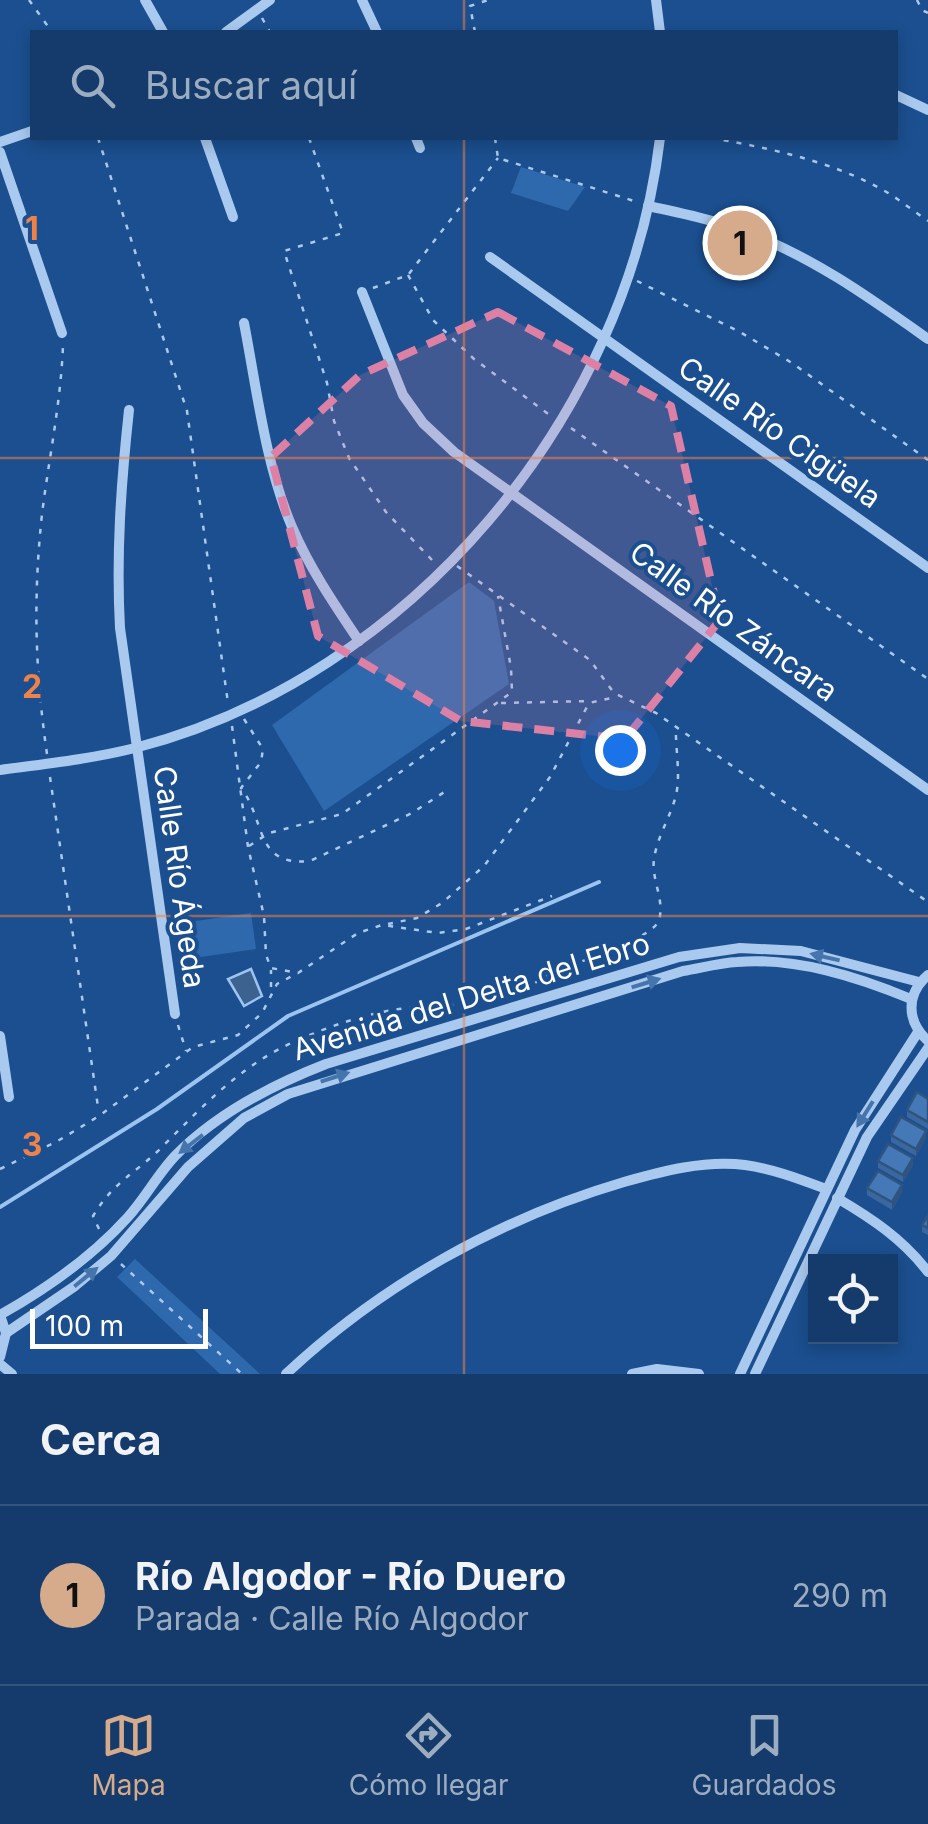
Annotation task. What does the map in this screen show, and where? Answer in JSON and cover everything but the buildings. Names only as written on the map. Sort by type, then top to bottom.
[{"type":"street","points":[[145,0],[162,30]]},
{"type":"street","points":[[229,30],[270,0]]},
{"type":"street","points":[[362,0],[376,30]]},
{"type":"street","points":[[656,0],[660,30]]},
{"type":"street","points":[[898,95],[928,110]]},
{"type":"street","points":[[0,142],[30,132]]},
{"type":"street","points":[[206,140],[233,217]]},
{"type":"street","points":[[0,770],[137,747],[234,712],[298,679],[359,640],[442,572],[512,493],[561,422],[603,337],[626,276],[648,206],[660,140]]},
{"type":"street","points":[[0,152],[62,333]]},
{"type":"street","points":[[648,206],[709,219],[785,248],[823,267],[928,339]]},
{"type":"street","name":"Calle Río Cigüela","points":[[490,257],[928,568]]},
{"type":"street","name":"Calle Río Záncara","points":[[362,292],[403,395],[424,423],[454,452],[928,790]]},
{"type":"street","points":[[244,322],[269,453],[292,526],[326,592],[359,640]]},
{"type":"street","name":"Calle Río Ágeda","points":[[129,410],[118,512],[120,628],[175,1014]]},
{"type":"street","name":"Avenida del Delta del Ebro","points":[[0,1315],[67,1274],[102,1245],[176,1156],[252,1099],[282,1081],[326,1064],[679,957],[740,948],[801,951],[924,978]]},
{"type":"street","name":"Avenida del Delta del Ebro","points":[[6,1332],[75,1286],[111,1256],[188,1166],[244,1118],[288,1094],[683,971],[738,962],[798,965],[880,987],[911,1000]]},
{"type":"street","points":[[755,1374],[868,1136],[928,1044],[913,1022],[911,1000],[924,978]]},
{"type":"street","points":[[740,1374],[855,1130],[918,1032]]},
{"type":"street","points":[[0,1036],[9,1097]]},
{"type":"street","points":[[286,1374],[368,1306],[434,1263],[509,1225],[590,1192],[667,1170],[744,1165],[786,1174],[826,1189]]},
{"type":"street","points":[[837,1198],[875,1221],[914,1253],[928,1272]]},
{"type":"street","points":[[0,1315],[6,1332],[0,1360],[12,1374]]},
{"type":"street","points":[[632,1374],[657,1369],[699,1374]]},
{"type":"path","points":[[28,0],[50,30]]},
{"type":"path","points":[[475,30],[470,6],[488,0]]},
{"type":"path","points":[[917,0],[928,13]]},
{"type":"path","points":[[258,10],[269,30]]},
{"type":"path","points":[[0,1168],[56,1142],[204,1042],[238,1035],[262,1013],[270,991],[264,916],[248,847],[234,712],[187,412],[99,140]]},
{"type":"path","points":[[310,140],[343,234],[284,251],[327,382],[334,421],[349,458],[386,512],[442,572]]},
{"type":"path","points":[[362,292],[408,275],[498,158],[494,140]]},
{"type":"path","points":[[720,140],[790,155],[857,178],[883,190],[928,222]]},
{"type":"path","points":[[498,158],[648,206]]},
{"type":"path","points":[[408,275],[433,320],[474,359],[928,679]]},
{"type":"path","points":[[626,276],[740,332],[792,363],[928,460]]},
{"type":"path","points":[[62,333],[64,348],[42,520],[34,624],[36,682],[98,1107]]},
{"type":"path","points":[[452,562],[590,660],[620,697],[656,712],[928,902]]},
{"type":"path","points":[[248,847],[293,826],[325,822],[342,814],[512,692],[498,595]]},
{"type":"path","points":[[499,703],[620,697]]},
{"type":"path","points":[[270,991],[358,933],[417,918],[442,903],[484,866],[550,777],[589,703],[594,701]]},
{"type":"path","points":[[234,712],[263,749],[260,762],[242,788]]},
{"type":"path","points":[[102,1245],[93,1216],[110,1188],[154,1154],[250,1065],[298,1040],[362,1016],[404,1008],[472,1005],[510,996],[563,968],[615,951],[624,942],[654,928],[660,903],[654,858],[678,790],[676,726]]},
{"type":"path","points":[[242,788],[250,798],[264,838],[277,856],[292,863],[310,861],[412,814],[446,792]]},
{"type":"path","points":[[382,925],[438,933],[466,929],[552,896]]},
{"type":"path","points":[[271,968],[298,973]]},
{"type":"path","points":[[175,1014],[187,1052]]},
{"type":"path","points":[[111,1256],[242,1374]]},
{"type":"highlighted area","points":[[498,312],[671,406],[720,620],[625,739],[461,721],[318,636],[271,457],[360,375]]},
{"type":"shaded area","points":[[521,167],[585,187],[568,211],[511,193]]},
{"type":"shaded area","points":[[469,582],[494,601],[509,684],[324,811],[272,725]]},
{"type":"shaded area","points":[[251,913],[256,949],[194,958],[189,922]]},
{"type":"shaded area","points":[[251,969],[262,996],[244,1006],[228,979]]},
{"type":"shaded area","points":[[135,1259],[260,1374],[220,1374],[117,1277]]},
{"type":"waterway","points":[[0,1207],[157,1109],[288,1016],[599,882]]},
{"type":"place","name":"Río Algodor - Río Duero","points":[[740,243]]}]
